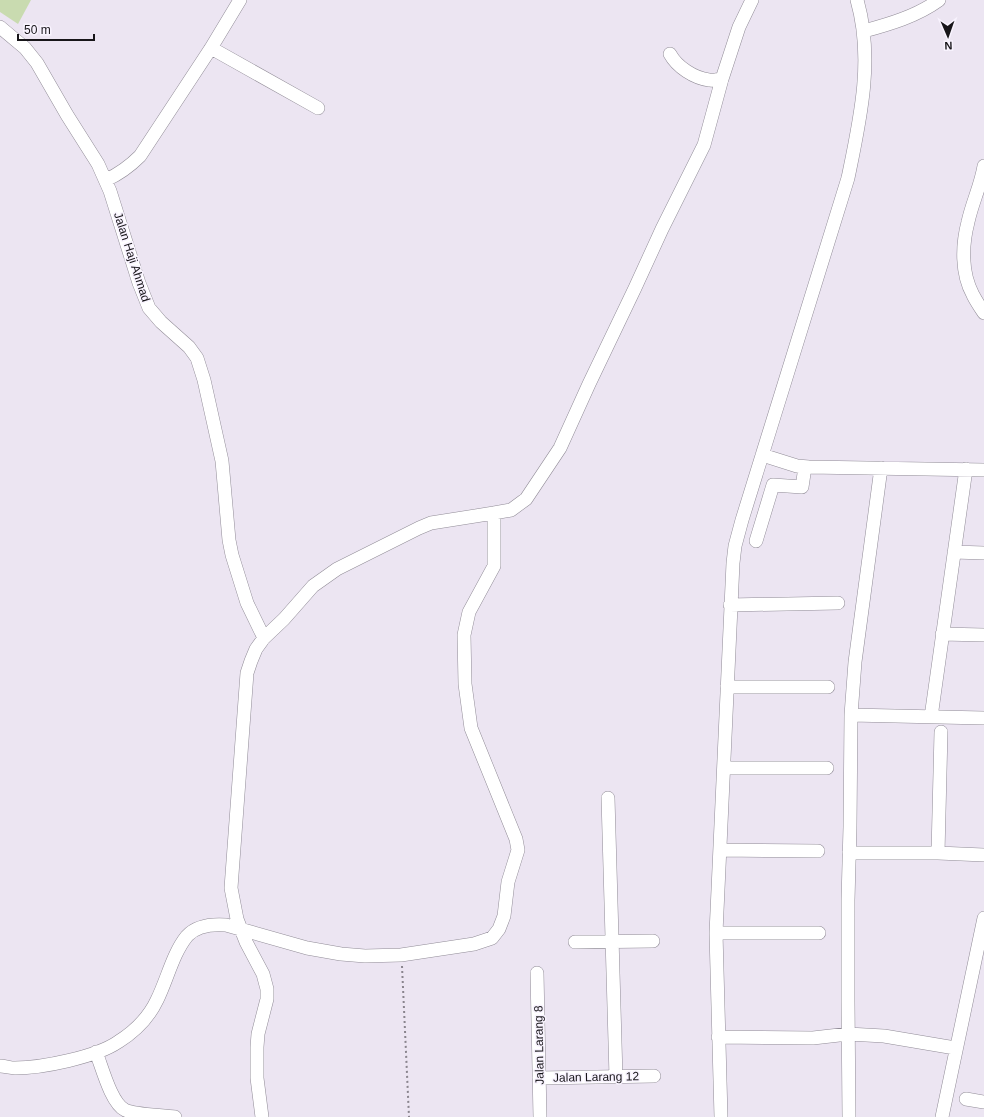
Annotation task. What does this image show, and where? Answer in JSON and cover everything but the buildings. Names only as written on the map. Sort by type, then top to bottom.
[{"type":"street","points":[[106,180],[119,174],[140,156],[211,48],[240,0]]},
{"type":"street","points":[[262,1117],[257,1078],[257,1047],[258,1034],[267,999],[267,989],[263,974],[241,929],[234,910],[231,888],[243,744],[246,685],[250,661],[264,638],[284,619],[313,586],[337,568],[425,526],[511,510],[526,499],[560,448],[662,229],[704,145],[722,79],[739,27],[752,0]]},
{"type":"street","points":[[721,1117],[716,933],[730,605],[735,546],[848,178],[858,132],[864,76],[864,32],[857,0]]},
{"type":"street","points":[[864,32],[911,16],[939,0]]},
{"type":"street","name":"Jalan Haji Ahmad","points":[[0,27],[17,41],[37,63],[67,115],[98,164],[114,201],[139,283],[149,308],[161,322],[189,347],[197,358],[201,369],[222,461],[229,540],[232,555],[247,603],[264,638]]},
{"type":"street","points":[[211,48],[318,108]]},
{"type":"street","points":[[670,54],[673,60],[687,72],[709,80],[722,79]]},
{"type":"street","points":[[984,166],[968,222],[963,254],[964,269],[969,287],[984,313]]},
{"type":"street","points":[[762,455],[805,467],[984,470]]},
{"type":"street","points":[[756,541],[773,485],[802,487],[805,467]]},
{"type":"street","points":[[849,1117],[848,900],[851,715],[855,662],[881,468]]},
{"type":"street","points":[[931,717],[966,469]]},
{"type":"street","points":[[0,1066],[14,1068],[56,1062],[96,1052],[117,1043],[134,1030],[157,1001],[181,945],[188,935],[197,928],[214,924],[226,925],[307,948],[341,954],[365,956],[402,955],[474,944],[492,938],[500,929],[504,916],[508,882],[518,850],[516,839],[471,728],[465,684],[464,635],[469,612],[494,566],[494,513]]},
{"type":"street","points":[[954,552],[984,553]]},
{"type":"street","points":[[730,605],[838,603]]},
{"type":"street","points":[[942,634],[984,635]]},
{"type":"street","points":[[727,687],[828,686]]},
{"type":"street","points":[[851,715],[984,718]]},
{"type":"street","points":[[938,853],[941,732]]},
{"type":"street","points":[[724,768],[827,768]]},
{"type":"street","points":[[608,798],[616,1077]]},
{"type":"street","points":[[720,850],[818,851]]},
{"type":"street","points":[[849,853],[984,854]]},
{"type":"street","points":[[942,1117],[955,1048],[982,934],[984,918]]},
{"type":"street","points":[[716,933],[819,933]]},
{"type":"street","points":[[575,942],[653,941]]},
{"type":"street","name":"Jalan Larang 8","points":[[537,973],[540,1117]]},
{"type":"street","points":[[718,1037],[813,1038],[848,1034],[890,1037],[955,1048]]},
{"type":"street","points":[[96,1052],[117,1104],[125,1110],[135,1113],[175,1117]]},
{"type":"street","name":"Jalan Larang 12","points":[[539,1078],[654,1076]]},
{"type":"street","points":[[966,1099],[984,1102]]},
{"type":"path","points":[[402,955],[409,1117]]},
{"type":"green space","points":[[0,0],[31,0],[18,24],[0,12]]}]
